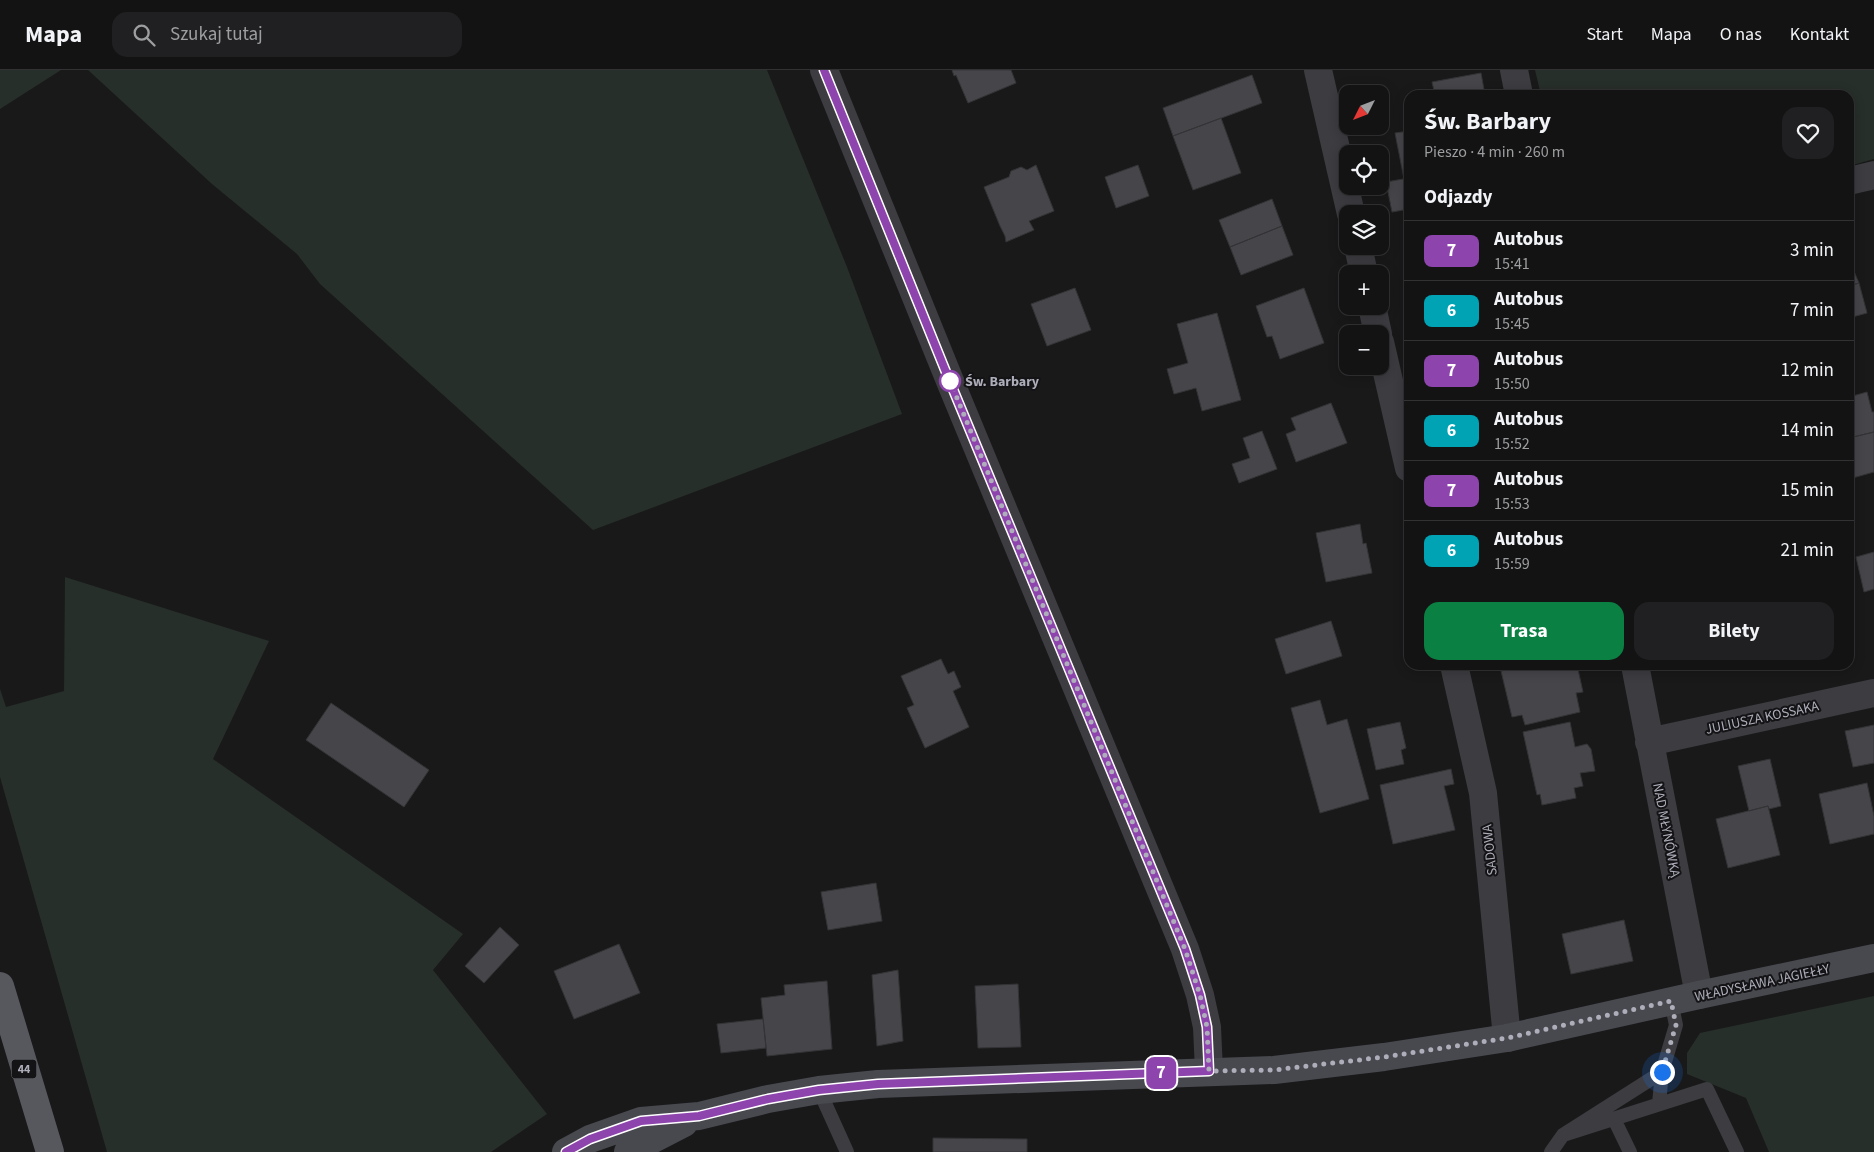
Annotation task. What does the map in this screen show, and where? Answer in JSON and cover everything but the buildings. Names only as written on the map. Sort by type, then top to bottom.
[{"type":"main road","name":"44","points":[[0,986],[50,1152]]},
{"type":"street","points":[[824,70],[950,382],[1185,949],[1200,995],[1207,1027],[1209,1071]]},
{"type":"street","points":[[1318,70],[1349,205]]},
{"type":"street","points":[[1514,70],[1518,90]]},
{"type":"street","points":[[1854,180],[1874,175]]},
{"type":"street","points":[[1388,375],[1404,446]]},
{"type":"street","name":"SADOWA","points":[[1455,670],[1483,793],[1507,1038]]},
{"type":"street","name":"NAD MŁYNÓWKĄ","points":[[1636,670],[1699,995]]},
{"type":"street","name":"JULIUSZA KOSSAKA","points":[[1650,742],[1874,693]]},
{"type":"street","name":"WŁADYSŁAWA JAGIEŁŁY","points":[[566,1152],[590,1139],[641,1121],[699,1116],[768,1099],[819,1090],[878,1084],[1274,1070],[1384,1057],[1507,1038],[1874,958]]},
{"type":"street","name":"WŁADYSŁAWA JAGIEŁŁY","points":[[628,1152],[699,1116]]},
{"type":"lane","points":[[1659,1104],[1662,1072],[1676,1025],[1671,1001]]},
{"type":"lane","points":[[1551,1152],[1563,1136],[1662,1072]]},
{"type":"lane","points":[[1563,1136],[1707,1089],[1737,1152]]},
{"type":"lane","points":[[819,1090],[847,1152]]},
{"type":"lane","points":[[1614,1119],[1630,1152]]},
{"type":"shaded area","points":[[0,70],[61,70],[0,109]]},
{"type":"shaded area","points":[[88,70],[767,70],[847,267],[902,414],[593,530],[320,284],[297,254],[212,184]]},
{"type":"shaded area","points":[[1535,70],[1874,70],[1874,159],[1854,165],[1854,90],[1540,90]]},
{"type":"shaded area","points":[[65,577],[269,641],[213,759],[463,934],[433,970],[547,1114],[491,1152],[107,1152],[0,777],[0,689],[6,707],[64,691]]},
{"type":"shaded area","points":[[1874,996],[1874,1152],[1769,1152],[1746,1098],[1687,1074],[1687,1053],[1700,1033]]},
{"type":"bus line","name":"7","points":[[566,1152],[590,1139],[641,1121],[699,1116],[768,1099],[819,1090],[878,1084],[1209,1071],[1207,1027],[1200,995],[1185,949],[950,382],[824,70]]},
{"type":"place","name":"Św. Barbary","points":[[950,381]]},
{"type":"route","points":[[950,381],[1185,949],[1200,995],[1207,1027],[1209,1071],[1274,1070],[1384,1057],[1507,1038],[1671,1001],[1676,1025],[1662,1072]]}]
